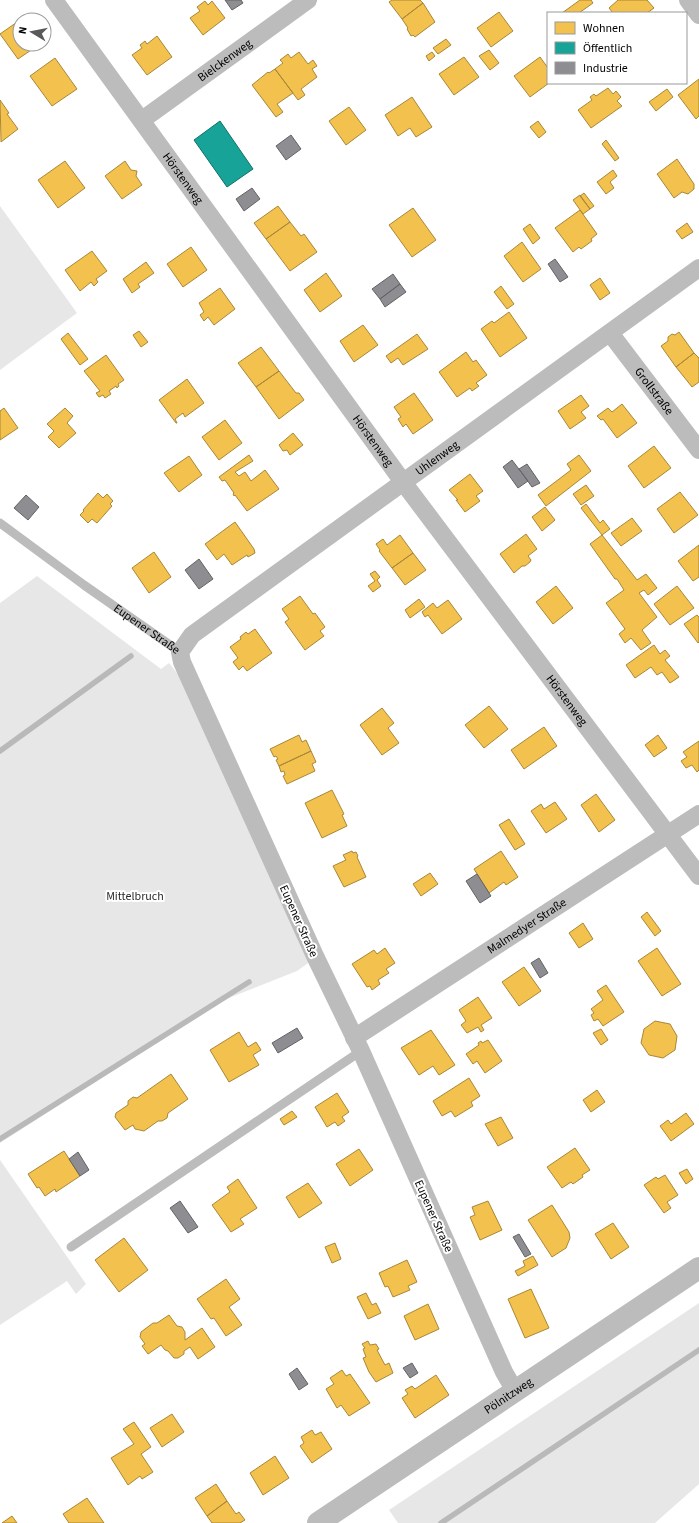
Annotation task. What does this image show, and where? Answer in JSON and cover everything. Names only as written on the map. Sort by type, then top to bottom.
[{"type":"street","name":"Hörstenweg","points":[[54,0],[403,482],[699,876]]},
{"type":"street","name":"Bielckenweg","points":[[142,120],[308,0]]},
{"type":"street","points":[[688,0],[699,15]]},
{"type":"street","name":"Uhlenweg","points":[[180,652],[192,635],[699,268]]},
{"type":"street","name":"Grollstraße","points":[[610,332],[699,450]]},
{"type":"street","name":"Eupener Straße","points":[[180,652],[182,662],[315,956],[357,1044],[504,1372],[515,1391]]},
{"type":"street","name":"Malmedyer Straße","points":[[357,1044],[699,814]]},
{"type":"street","name":"Pölnitzweg","points":[[318,1523],[699,1268]]},
{"type":"lane","name":"Eupener Straße","points":[[0,523],[180,652]]},
{"type":"lane","points":[[71,1247],[357,1044]]},
{"type":"green space","points":[[0,206],[77,313],[0,370]]},
{"type":"green space","name":"Mittelbruch","points":[[37,576],[161,669],[169,663],[185,683],[314,959],[297,971],[224,1000],[0,1143],[0,603]]},
{"type":"green space","points":[[0,1160],[86,1284],[76,1294],[67,1281],[0,1325]]},
{"type":"green space","points":[[699,1303],[699,1484],[655,1523],[398,1523],[389,1510]]},
{"type":"building: Wohnen","points":[[392,0],[420,0],[423,3],[402,19],[389,2]]},
{"type":"building: Wohnen","points":[[580,0],[591,0],[593,3],[580,12],[563,12]]},
{"type":"building: Wohnen","points":[[618,0],[647,0],[654,8],[648,12],[612,12],[609,8]]},
{"type":"building: Wohnen","points":[[205,1],[208,5],[212,1],[225,18],[203,35],[190,18],[200,11],[197,7]]},
{"type":"building: Wohnen","points":[[423,3],[435,22],[415,37],[413,35],[411,36],[402,19]]},
{"type":"building: Wohnen","points":[[499,12],[513,31],[491,47],[477,28]]},
{"type":"building: Wohnen","points":[[12,26],[12,51],[0,34]]},
{"type":"building: Wohnen","points":[[157,36],[172,57],[147,75],[132,55],[142,48],[140,45],[145,41],[147,44]]},
{"type":"building: Wohnen","points":[[446,39],[451,45],[438,54],[433,48]]},
{"type":"building: Wohnen","points":[[489,50],[499,63],[490,70],[479,56]]},
{"type":"building: Wohnen","points":[[13,52],[28,52],[18,59]]},
{"type":"building: Wohnen","points":[[299,52],[308,64],[313,60],[317,66],[312,69],[317,77],[301,89],[305,95],[298,100],[275,69],[283,63],[280,60],[288,54],[291,58]]},
{"type":"building: Wohnen","points":[[432,52],[435,56],[429,61],[426,56]]},
{"type":"building: Wohnen","points":[[464,57],[479,77],[454,95],[439,74]]},
{"type":"building: Wohnen","points":[[540,57],[547,67],[548,84],[530,97],[514,76]]},
{"type":"building: Wohnen","points":[[55,58],[77,89],[52,106],[30,76]]},
{"type":"building: Wohnen","points":[[275,69],[293,93],[277,104],[283,112],[276,117],[252,85],[268,72],[269,73]]},
{"type":"building: Wohnen","points":[[699,79],[699,116],[696,119],[678,95]]},
{"type":"building: Wohnen","points":[[608,88],[613,94],[616,91],[621,97],[617,101],[622,106],[591,128],[578,110],[592,100],[590,97],[594,94],[596,96]]},
{"type":"building: Wohnen","points":[[667,89],[673,97],[656,111],[649,102]]},
{"type":"building: Wohnen","points":[[412,97],[432,127],[416,137],[410,128],[398,136],[385,115]]},
{"type":"building: Wohnen","points":[[0,100],[9,113],[7,114],[18,129],[1,142]]},
{"type":"building: Wohnen","points":[[349,107],[366,130],[346,145],[329,121]]},
{"type":"building: Wohnen","points":[[538,121],[546,132],[539,138],[530,127]]},
{"type":"building: Wohnen","points":[[606,140],[619,158],[615,161],[602,144]]},
{"type":"building: Wohnen","points":[[677,159],[694,184],[694,189],[688,194],[682,192],[674,198],[657,174]]},
{"type":"building: Wohnen","points":[[65,161],[85,188],[58,208],[38,180]]},
{"type":"building: Wohnen","points":[[125,161],[131,170],[137,171],[136,176],[142,185],[122,199],[105,176]]},
{"type":"building: Wohnen","points":[[613,170],[617,176],[610,182],[614,188],[606,194],[597,182]]},
{"type":"building: Wohnen","points":[[584,193],[594,206],[590,209],[580,196]]},
{"type":"building: Wohnen","points":[[580,195],[590,209],[583,214],[573,200]]},
{"type":"building: Wohnen","points":[[278,206],[290,222],[266,239],[254,223]]},
{"type":"building: Wohnen","points":[[413,208],[436,240],[412,257],[389,225]]},
{"type":"building: Wohnen","points":[[580,210],[597,234],[591,239],[592,241],[581,249],[579,247],[573,252],[555,228]]},
{"type":"building: Wohnen","points":[[290,222],[301,236],[304,234],[317,252],[290,271],[266,239]]},
{"type":"building: Wohnen","points":[[687,223],[693,232],[682,239],[676,231]]},
{"type":"building: Wohnen","points":[[530,224],[540,238],[533,244],[523,229]]},
{"type":"building: Wohnen","points":[[522,242],[541,269],[523,282],[504,256]]},
{"type":"building: Wohnen","points":[[191,247],[207,270],[183,287],[167,264]]},
{"type":"building: Wohnen","points":[[92,251],[107,271],[96,279],[98,282],[94,286],[91,282],[80,291],[65,270]]},
{"type":"building: Wohnen","points":[[146,262],[154,273],[138,284],[140,287],[132,293],[123,279]]},
{"type":"building: Wohnen","points":[[326,273],[342,296],[320,312],[304,290]]},
{"type":"building: Wohnen","points":[[600,278],[610,293],[600,300],[590,285]]},
{"type":"building: Wohnen","points":[[501,286],[514,304],[507,309],[494,292]]},
{"type":"building: Wohnen","points":[[220,288],[235,309],[214,325],[208,317],[204,321],[200,315],[204,312],[199,303]]},
{"type":"building: Wohnen","points":[[509,312],[527,338],[500,357],[481,329],[492,321],[494,323]]},
{"type":"building: Wohnen","points":[[363,325],[378,345],[354,362],[340,341]]},
{"type":"building: Wohnen","points":[[139,331],[148,342],[141,347],[133,335]]},
{"type":"building: Wohnen","points":[[679,332],[694,353],[676,367],[661,346],[668,341],[668,337]]},
{"type":"building: Wohnen","points":[[68,333],[88,359],[80,365],[61,339]]},
{"type":"building: Wohnen","points":[[417,334],[428,349],[403,365],[398,358],[391,363],[386,356]]},
{"type":"building: Wohnen","points":[[261,347],[279,371],[256,387],[238,363]]},
{"type":"building: Wohnen","points":[[466,352],[473,362],[476,360],[487,375],[476,383],[479,386],[472,391],[470,388],[457,397],[439,372]]},
{"type":"building: Wohnen","points":[[694,353],[699,358],[699,382],[692,387],[676,367]]},
{"type":"building: Wohnen","points":[[106,355],[124,380],[118,384],[119,386],[117,388],[116,386],[109,391],[111,394],[105,398],[103,395],[99,397],[96,393],[100,391],[84,371]]},
{"type":"building: Wohnen","points":[[279,371],[296,393],[299,393],[304,400],[279,419],[256,387]]},
{"type":"building: Wohnen","points":[[187,379],[204,403],[185,417],[183,413],[175,419],[176,423],[159,400]]},
{"type":"building: Wohnen","points":[[414,393],[433,420],[413,434],[406,424],[403,427],[398,419],[401,417],[394,407]]},
{"type":"building: Wohnen","points":[[581,395],[589,406],[581,412],[586,418],[570,429],[558,411]]},
{"type":"building: Wohnen","points":[[622,404],[637,423],[617,438],[603,419],[601,420],[597,416],[608,408],[612,412]]},
{"type":"building: Wohnen","points":[[4,408],[18,428],[0,440],[0,411]]},
{"type":"building: Wohnen","points":[[65,408],[73,416],[67,423],[76,433],[59,448],[48,437],[54,431],[47,424]]},
{"type":"building: Wohnen","points":[[225,420],[242,443],[219,460],[202,437]]},
{"type":"building: Wohnen","points":[[293,433],[303,445],[290,455],[287,450],[283,451],[279,445]]},
{"type":"building: Wohnen","points":[[654,446],[671,468],[644,488],[628,466]]},
{"type":"building: Wohnen","points":[[249,455],[253,461],[235,472],[239,476],[245,472],[251,481],[265,470],[279,489],[247,511],[235,495],[234,496],[234,493],[225,480],[222,481],[219,477]]},
{"type":"building: Wohnen","points":[[579,455],[591,471],[546,506],[538,495],[571,470],[567,464]]},
{"type":"building: Wohnen","points":[[189,456],[202,475],[179,492],[164,473]]},
{"type":"building: Wohnen","points":[[470,474],[483,491],[476,496],[480,501],[465,512],[456,500],[458,500],[449,490]]},
{"type":"building: Wohnen","points":[[586,485],[594,496],[581,505],[573,494]]},
{"type":"building: Wohnen","points":[[680,492],[698,515],[674,533],[657,509]]},
{"type":"building: Wohnen","points":[[98,493],[103,498],[107,494],[113,501],[110,504],[112,506],[97,523],[92,519],[88,523],[80,515]]},
{"type":"building: Wohnen","points":[[586,504],[600,523],[603,520],[610,529],[602,535],[581,508]]},
{"type":"building: Wohnen","points":[[545,507],[555,520],[542,531],[532,517]]},
{"type":"building: Wohnen","points":[[632,518],[642,531],[621,546],[611,533]]},
{"type":"building: Wohnen","points":[[235,522],[254,549],[255,553],[248,557],[247,555],[232,565],[224,554],[217,560],[205,544]]},
{"type":"building: Wohnen","points":[[526,534],[537,549],[528,556],[531,560],[530,562],[525,566],[522,566],[514,573],[500,554]]},
{"type":"building: Wohnen","points":[[400,535],[413,553],[392,568],[379,551],[380,550],[376,544],[383,539],[387,545]]},
{"type":"building: Wohnen","points":[[602,535],[637,580],[646,574],[657,588],[648,595],[644,590],[639,593],[657,617],[642,630],[651,643],[641,650],[631,638],[625,643],[619,634],[625,629],[606,603],[624,590],[590,544]]},
{"type":"building: Wohnen","points":[[699,545],[699,577],[693,581],[678,561]]},
{"type":"building: Wohnen","points":[[154,552],[171,577],[149,593],[132,568]]},
{"type":"building: Wohnen","points":[[413,553],[426,570],[405,585],[392,568]]},
{"type":"building: Wohnen","points":[[375,571],[380,577],[377,580],[381,586],[373,592],[368,586],[375,581],[370,574]]},
{"type":"building: Wohnen","points":[[556,586],[573,608],[553,624],[536,602]]},
{"type":"building: Wohnen","points":[[677,586],[694,608],[670,625],[654,604]]},
{"type":"building: Wohnen","points":[[300,596],[325,627],[320,631],[324,636],[305,650],[285,622],[289,619],[282,609]]},
{"type":"building: Wohnen","points":[[419,599],[425,607],[410,618],[405,610]]},
{"type":"building: Wohnen","points":[[448,600],[462,619],[442,634],[428,615],[425,617],[422,612],[433,603],[437,608]]},
{"type":"building: Wohnen","points":[[697,615],[699,617],[698,643],[684,624]]},
{"type":"building: Wohnen","points":[[255,629],[272,653],[247,671],[243,666],[239,670],[233,662],[238,658],[230,647],[241,639],[240,637],[246,632],[248,634]]},
{"type":"building: Wohnen","points":[[654,645],[660,654],[665,650],[670,656],[665,660],[679,677],[670,683],[662,672],[657,675],[651,667],[635,678],[626,665]]},
{"type":"building: Wohnen","points":[[489,706],[508,729],[484,748],[465,725]]},
{"type":"building: Wohnen","points":[[382,708],[394,723],[388,728],[399,743],[382,755],[360,725]]},
{"type":"building: Wohnen","points":[[544,727],[557,746],[524,769],[511,750]]},
{"type":"building: Wohnen","points":[[299,735],[302,742],[306,740],[311,751],[279,766],[276,760],[278,759],[276,756],[274,757],[270,749]]},
{"type":"building: Wohnen","points":[[658,735],[667,748],[654,757],[645,745]]},
{"type":"building: Wohnen","points":[[699,741],[699,770],[697,772],[692,765],[686,768],[681,761],[687,757],[683,752]]},
{"type":"building: Wohnen","points":[[311,751],[316,762],[312,764],[315,771],[287,784],[283,776],[285,775],[284,771],[281,772],[279,766]]},
{"type":"building: Wohnen","points":[[332,790],[344,814],[342,815],[347,826],[322,838],[305,803]]},
{"type":"building: Wohnen","points":[[596,794],[615,820],[599,832],[581,805]]},
{"type":"building: Wohnen","points":[[555,802],[567,819],[546,833],[531,811],[541,804],[544,809]]},
{"type":"building: Wohnen","points":[[509,819],[525,844],[515,850],[499,825]]},
{"type":"building: Wohnen","points":[[352,851],[353,853],[356,852],[366,877],[344,887],[333,866],[346,860],[343,855]]},
{"type":"building: Wohnen","points":[[501,851],[518,877],[506,885],[504,882],[489,893],[474,869]]},
{"type":"building: Wohnen","points":[[430,873],[438,884],[421,896],[413,884]]},
{"type":"building: Wohnen","points":[[647,912],[661,931],[655,936],[641,917]]},
{"type":"building: Wohnen","points":[[583,923],[593,939],[579,948],[569,933]]},
{"type":"building: Wohnen","points":[[385,948],[395,963],[386,969],[389,973],[378,980],[380,984],[372,990],[370,986],[367,987],[352,964],[374,950],[377,954]]},
{"type":"building: Wohnen","points":[[657,948],[681,984],[662,996],[638,961]]},
{"type":"building: Wohnen","points":[[524,967],[541,991],[519,1006],[502,982]]},
{"type":"building: Wohnen","points":[[606,985],[624,1012],[603,1026],[598,1019],[594,1021],[591,1015],[594,1013],[591,1009],[603,1000],[597,991]]},
{"type":"building: Wohnen","points":[[478,997],[492,1018],[481,1025],[484,1030],[481,1032],[478,1027],[467,1033],[461,1025],[466,1021],[459,1010]]},
{"type":"building: Wohnen","points":[[655,1021],[670,1024],[677,1036],[675,1050],[663,1058],[649,1055],[641,1043],[644,1029]]},
{"type":"building: Wohnen","points":[[601,1029],[608,1040],[601,1045],[593,1033]]},
{"type":"building: Wohnen","points":[[431,1030],[455,1065],[439,1075],[433,1066],[419,1075],[401,1048]]},
{"type":"building: Wohnen","points":[[239,1032],[248,1047],[256,1042],[261,1050],[253,1055],[259,1065],[229,1082],[210,1050]]},
{"type":"building: Wohnen","points":[[488,1040],[502,1061],[485,1073],[477,1061],[473,1064],[466,1054],[479,1045],[478,1043],[481,1041],[482,1043]]},
{"type":"building: Wohnen","points":[[171,1074],[188,1099],[168,1113],[167,1118],[162,1121],[158,1121],[144,1131],[135,1129],[133,1125],[125,1130],[115,1117],[116,1113],[128,1105],[128,1101],[133,1097],[137,1098]]},
{"type":"building: Wohnen","points":[[469,1078],[480,1096],[471,1102],[473,1106],[455,1117],[451,1111],[442,1116],[433,1101]]},
{"type":"building: Wohnen","points":[[597,1090],[605,1102],[591,1112],[583,1100]]},
{"type":"building: Wohnen","points":[[337,1093],[349,1112],[342,1117],[345,1121],[338,1126],[335,1122],[327,1127],[315,1107]]},
{"type":"building: Wohnen","points":[[292,1111],[297,1117],[284,1125],[280,1119]]},
{"type":"building: Wohnen","points":[[686,1113],[694,1124],[671,1141],[660,1126],[668,1120],[671,1124]]},
{"type":"building: Wohnen","points":[[501,1117],[513,1138],[498,1146],[485,1124]]},
{"type":"building: Wohnen","points":[[575,1148],[590,1170],[582,1175],[583,1177],[573,1184],[571,1182],[562,1188],[547,1167]]},
{"type":"building: Wohnen","points":[[359,1149],[373,1170],[350,1186],[336,1164]]},
{"type":"building: Wohnen","points":[[64,1151],[80,1176],[56,1192],[55,1189],[45,1196],[39,1187],[37,1188],[28,1174]]},
{"type":"building: Wohnen","points":[[687,1169],[693,1179],[686,1184],[679,1173]]},
{"type":"building: Wohnen","points":[[665,1175],[678,1195],[667,1202],[671,1208],[664,1213],[644,1185],[656,1177],[658,1179]]},
{"type":"building: Wohnen","points":[[238,1179],[257,1208],[240,1219],[244,1224],[231,1232],[212,1205],[230,1192],[227,1187]]},
{"type":"building: Wohnen","points":[[308,1183],[322,1203],[299,1218],[286,1197]]},
{"type":"building: Wohnen","points":[[488,1201],[502,1230],[480,1240],[470,1217],[475,1215],[472,1207]]},
{"type":"building: Wohnen","points":[[552,1205],[569,1232],[570,1238],[566,1248],[552,1257],[528,1220]]},
{"type":"building: Wohnen","points":[[613,1223],[629,1247],[611,1259],[595,1234]]},
{"type":"building: Wohnen","points":[[124,1238],[148,1270],[119,1292],[95,1260]]},
{"type":"building: Wohnen","points":[[335,1243],[341,1259],[332,1263],[325,1247]]},
{"type":"building: Wohnen","points":[[533,1256],[538,1265],[518,1276],[515,1271],[525,1266],[523,1261]]},
{"type":"building: Wohnen","points":[[407,1260],[417,1282],[408,1286],[410,1290],[393,1297],[388,1286],[385,1287],[379,1273]]},
{"type":"building: Wohnen","points":[[226,1279],[240,1299],[229,1307],[242,1325],[226,1336],[214,1318],[211,1319],[197,1299]]},
{"type":"building: Wohnen","points":[[531,1289],[549,1328],[525,1338],[508,1299]]},
{"type":"building: Wohnen","points":[[366,1293],[372,1305],[376,1303],[381,1313],[368,1319],[357,1297]]},
{"type":"building: Wohnen","points":[[428,1304],[439,1329],[415,1340],[404,1316]]},
{"type":"building: Wohnen","points":[[169,1315],[177,1326],[182,1327],[185,1332],[185,1340],[202,1328],[215,1347],[198,1359],[190,1347],[178,1358],[174,1358],[161,1345],[148,1354],[142,1346],[145,1344],[140,1337],[141,1332],[153,1323],[157,1323]]},
{"type":"building: Wohnen","points":[[368,1341],[370,1345],[376,1344],[379,1349],[377,1350],[385,1365],[389,1363],[393,1373],[376,1382],[369,1372],[363,1358],[366,1357],[363,1349],[365,1348],[362,1344]]},
{"type":"building: Wohnen","points":[[342,1370],[346,1376],[350,1374],[370,1403],[349,1416],[341,1405],[337,1408],[326,1389],[334,1384],[330,1378]]},
{"type":"building: Wohnen","points":[[436,1375],[449,1395],[415,1418],[402,1398],[408,1394],[405,1390],[412,1386],[415,1389]]},
{"type":"building: Wohnen","points":[[172,1414],[184,1432],[162,1447],[150,1428]]},
{"type":"building: Wohnen","points":[[134,1422],[151,1447],[141,1454],[153,1472],[142,1479],[140,1476],[128,1485],[111,1458],[134,1444],[123,1429]]},
{"type":"building: Wohnen","points":[[312,1430],[315,1435],[321,1432],[332,1449],[312,1463],[300,1446],[304,1443],[301,1437]]},
{"type":"building: Wohnen","points":[[275,1456],[289,1478],[263,1495],[250,1473]]},
{"type":"building: Wohnen","points":[[216,1484],[227,1501],[207,1516],[195,1498]]},
{"type":"building: Wohnen","points":[[87,1498],[104,1523],[69,1523],[63,1514]]},
{"type":"building: Wohnen","points":[[227,1501],[236,1514],[239,1512],[245,1520],[240,1523],[212,1523],[207,1516]]},
{"type":"building: Wohnen","points":[[12,1516],[17,1523],[2,1523]]},
{"type":"building: Öffentlich","points":[[220,121],[253,169],[227,187],[194,140]]},
{"type":"building: Industrie","points":[[225,0],[241,0],[243,3],[232,10]]},
{"type":"building: Industrie","points":[[291,135],[301,149],[286,160],[276,146]]},
{"type":"building: Industrie","points":[[252,188],[260,199],[244,211],[236,199]]},
{"type":"building: Industrie","points":[[555,259],[568,277],[560,282],[548,264]]},
{"type":"building: Industrie","points":[[393,274],[400,284],[380,299],[372,289]]},
{"type":"building: Industrie","points":[[400,284],[406,292],[385,307],[380,299]]},
{"type":"building: Industrie","points":[[512,460],[528,481],[518,488],[503,467]]},
{"type":"building: Industrie","points":[[527,464],[540,483],[532,487],[519,469]]},
{"type":"building: Industrie","points":[[26,495],[39,507],[28,520],[14,508]]},
{"type":"building: Industrie","points":[[199,559],[213,579],[199,589],[185,570]]},
{"type":"building: Industrie","points":[[477,874],[491,896],[480,903],[466,881]]},
{"type":"building: Industrie","points":[[539,958],[548,973],[540,978],[531,963]]},
{"type":"building: Industrie","points":[[297,1028],[303,1038],[278,1053],[272,1043]]},
{"type":"building: Industrie","points":[[78,1152],[89,1170],[80,1176],[69,1159]]},
{"type":"building: Industrie","points":[[180,1201],[198,1227],[188,1233],[170,1208]]},
{"type":"building: Industrie","points":[[519,1234],[531,1254],[525,1257],[513,1237]]},
{"type":"building: Industrie","points":[[412,1363],[418,1373],[410,1378],[403,1368]]},
{"type":"building: Industrie","points":[[297,1368],[308,1384],[299,1390],[289,1374]]},
{"type":"waterway","points":[[0,751],[131,656]]},
{"type":"waterway","points":[[0,1139],[249,982]]},
{"type":"waterway","points":[[441,1523],[699,1350]]}]
